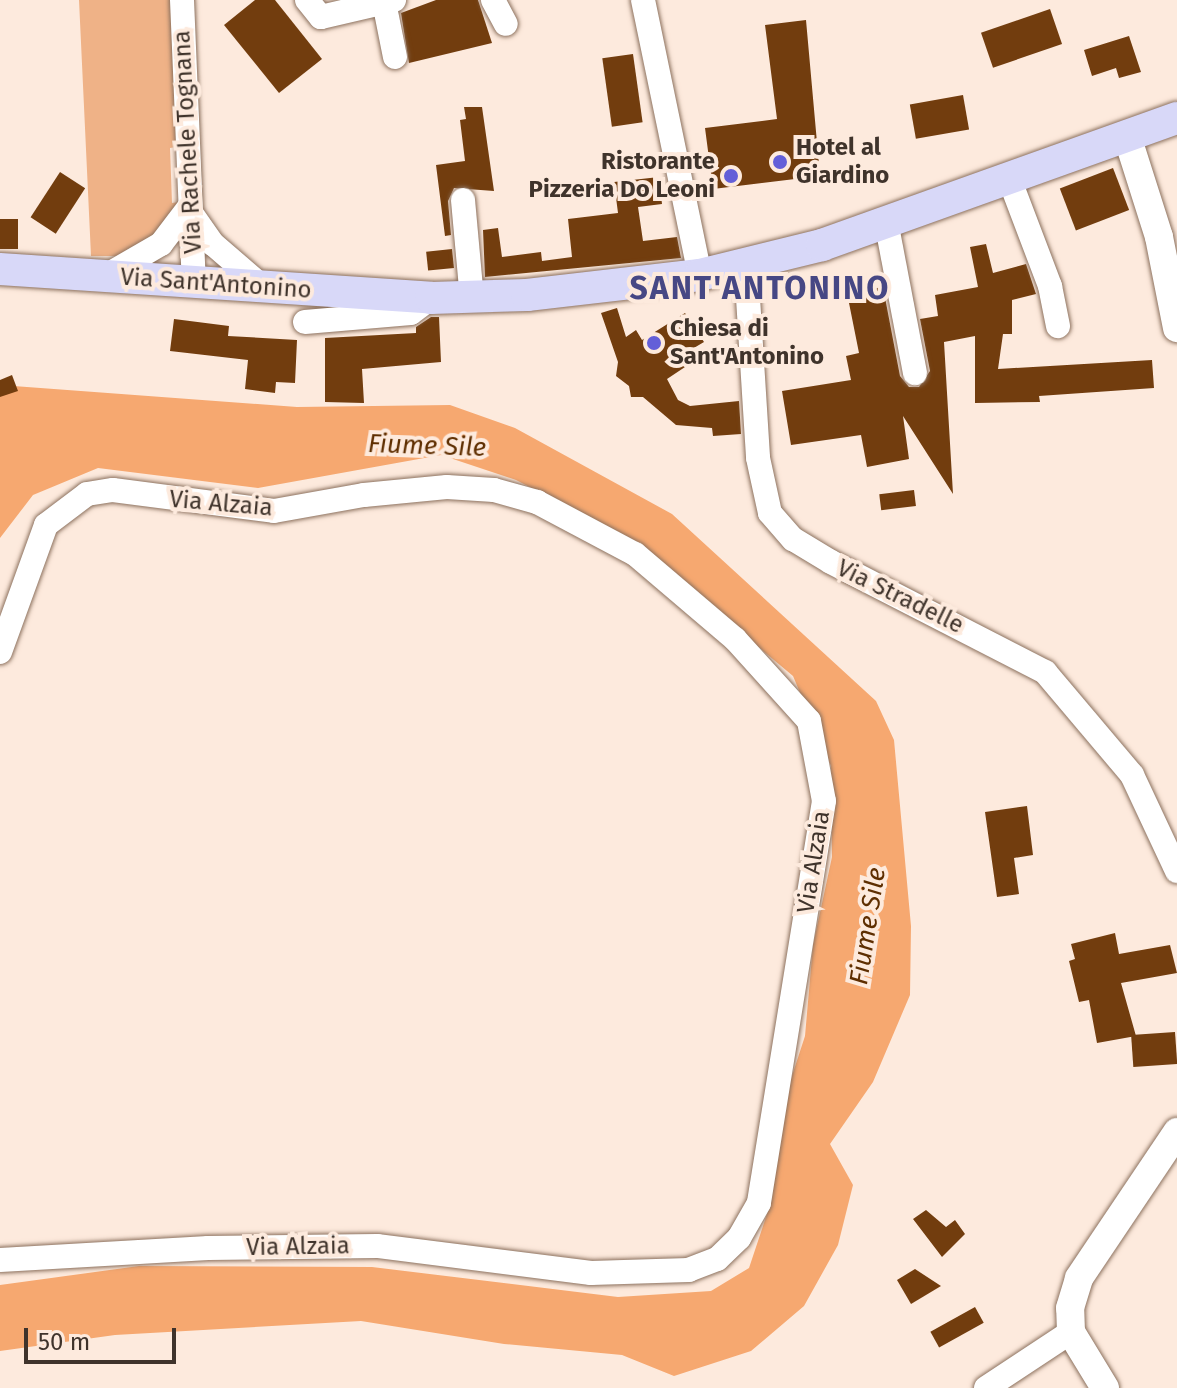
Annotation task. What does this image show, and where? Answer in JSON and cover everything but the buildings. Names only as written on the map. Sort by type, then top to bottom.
[{"type":"main road","name":"Via Sant'Antonino","points":[[0,269],[431,298],[472,298],[700,275],[746,266],[886,221],[1177,118]]},
{"type":"street","name":"Via Rachele Tognana","points":[[182,0],[194,283]]},
{"type":"street","points":[[307,0],[321,17],[389,1],[395,57]]},
{"type":"street","points":[[493,0],[506,24]]},
{"type":"street","points":[[643,0],[700,275]]},
{"type":"street","points":[[1127,136],[1159,237],[1177,328]]},
{"type":"street","points":[[1009,178],[1050,286],[1058,326]]},
{"type":"street","points":[[463,200],[472,298]]},
{"type":"street","points":[[104,277],[161,244],[190,210],[213,244],[264,288]]},
{"type":"street","points":[[886,221],[915,373]]},
{"type":"street","name":"Via Stradelle","points":[[746,266],[758,458],[770,513],[793,539],[831,562],[1045,672],[1132,775],[1177,871]]},
{"type":"street","name":"Via Sant'Antonino","points":[[305,322],[411,313],[431,298]]},
{"type":"street","name":"Via Alzaia","points":[[0,652],[46,525],[87,494],[113,490],[274,511],[392,492],[494,490],[537,502],[635,554],[735,639],[809,721],[824,801],[759,1203],[739,1238],[717,1259],[689,1270],[591,1273],[377,1246],[208,1248],[0,1260]]},
{"type":"street","points":[[1105,1388],[1071,1332],[1070,1308],[1079,1278],[1177,1132]]},
{"type":"street","points":[[986,1388],[1071,1332]]},
{"type":"shaded area","points":[[79,0],[171,0],[176,147],[170,148],[172,203],[179,202],[167,229],[126,256],[91,256]]},
{"type":"water","name":"Fiume Sile","points":[[0,385],[297,407],[450,405],[515,428],[672,514],[876,701],[894,740],[911,926],[910,995],[873,1082],[830,1144],[853,1185],[838,1245],[804,1306],[751,1351],[674,1376],[622,1355],[504,1344],[361,1321],[115,1335],[0,1351],[0,1285],[139,1266],[372,1267],[618,1297],[711,1291],[749,1268],[772,1199],[777,1122],[805,1036],[813,945],[832,857],[831,766],[793,676],[629,538],[516,480],[441,455],[258,488],[98,468],[33,495],[0,538]]},
{"type":"place","name":"Hotel al Giardino","points":[[780,162]]},
{"type":"place","name":"Ristorante Pizzeria Do Leoni","points":[[731,176]]},
{"type":"place","name":"Chiesa di Sant'Antonino","points":[[654,343]]},
{"type":"district","name":"SANT'ANTONINO","points":[[760,288]]}]
